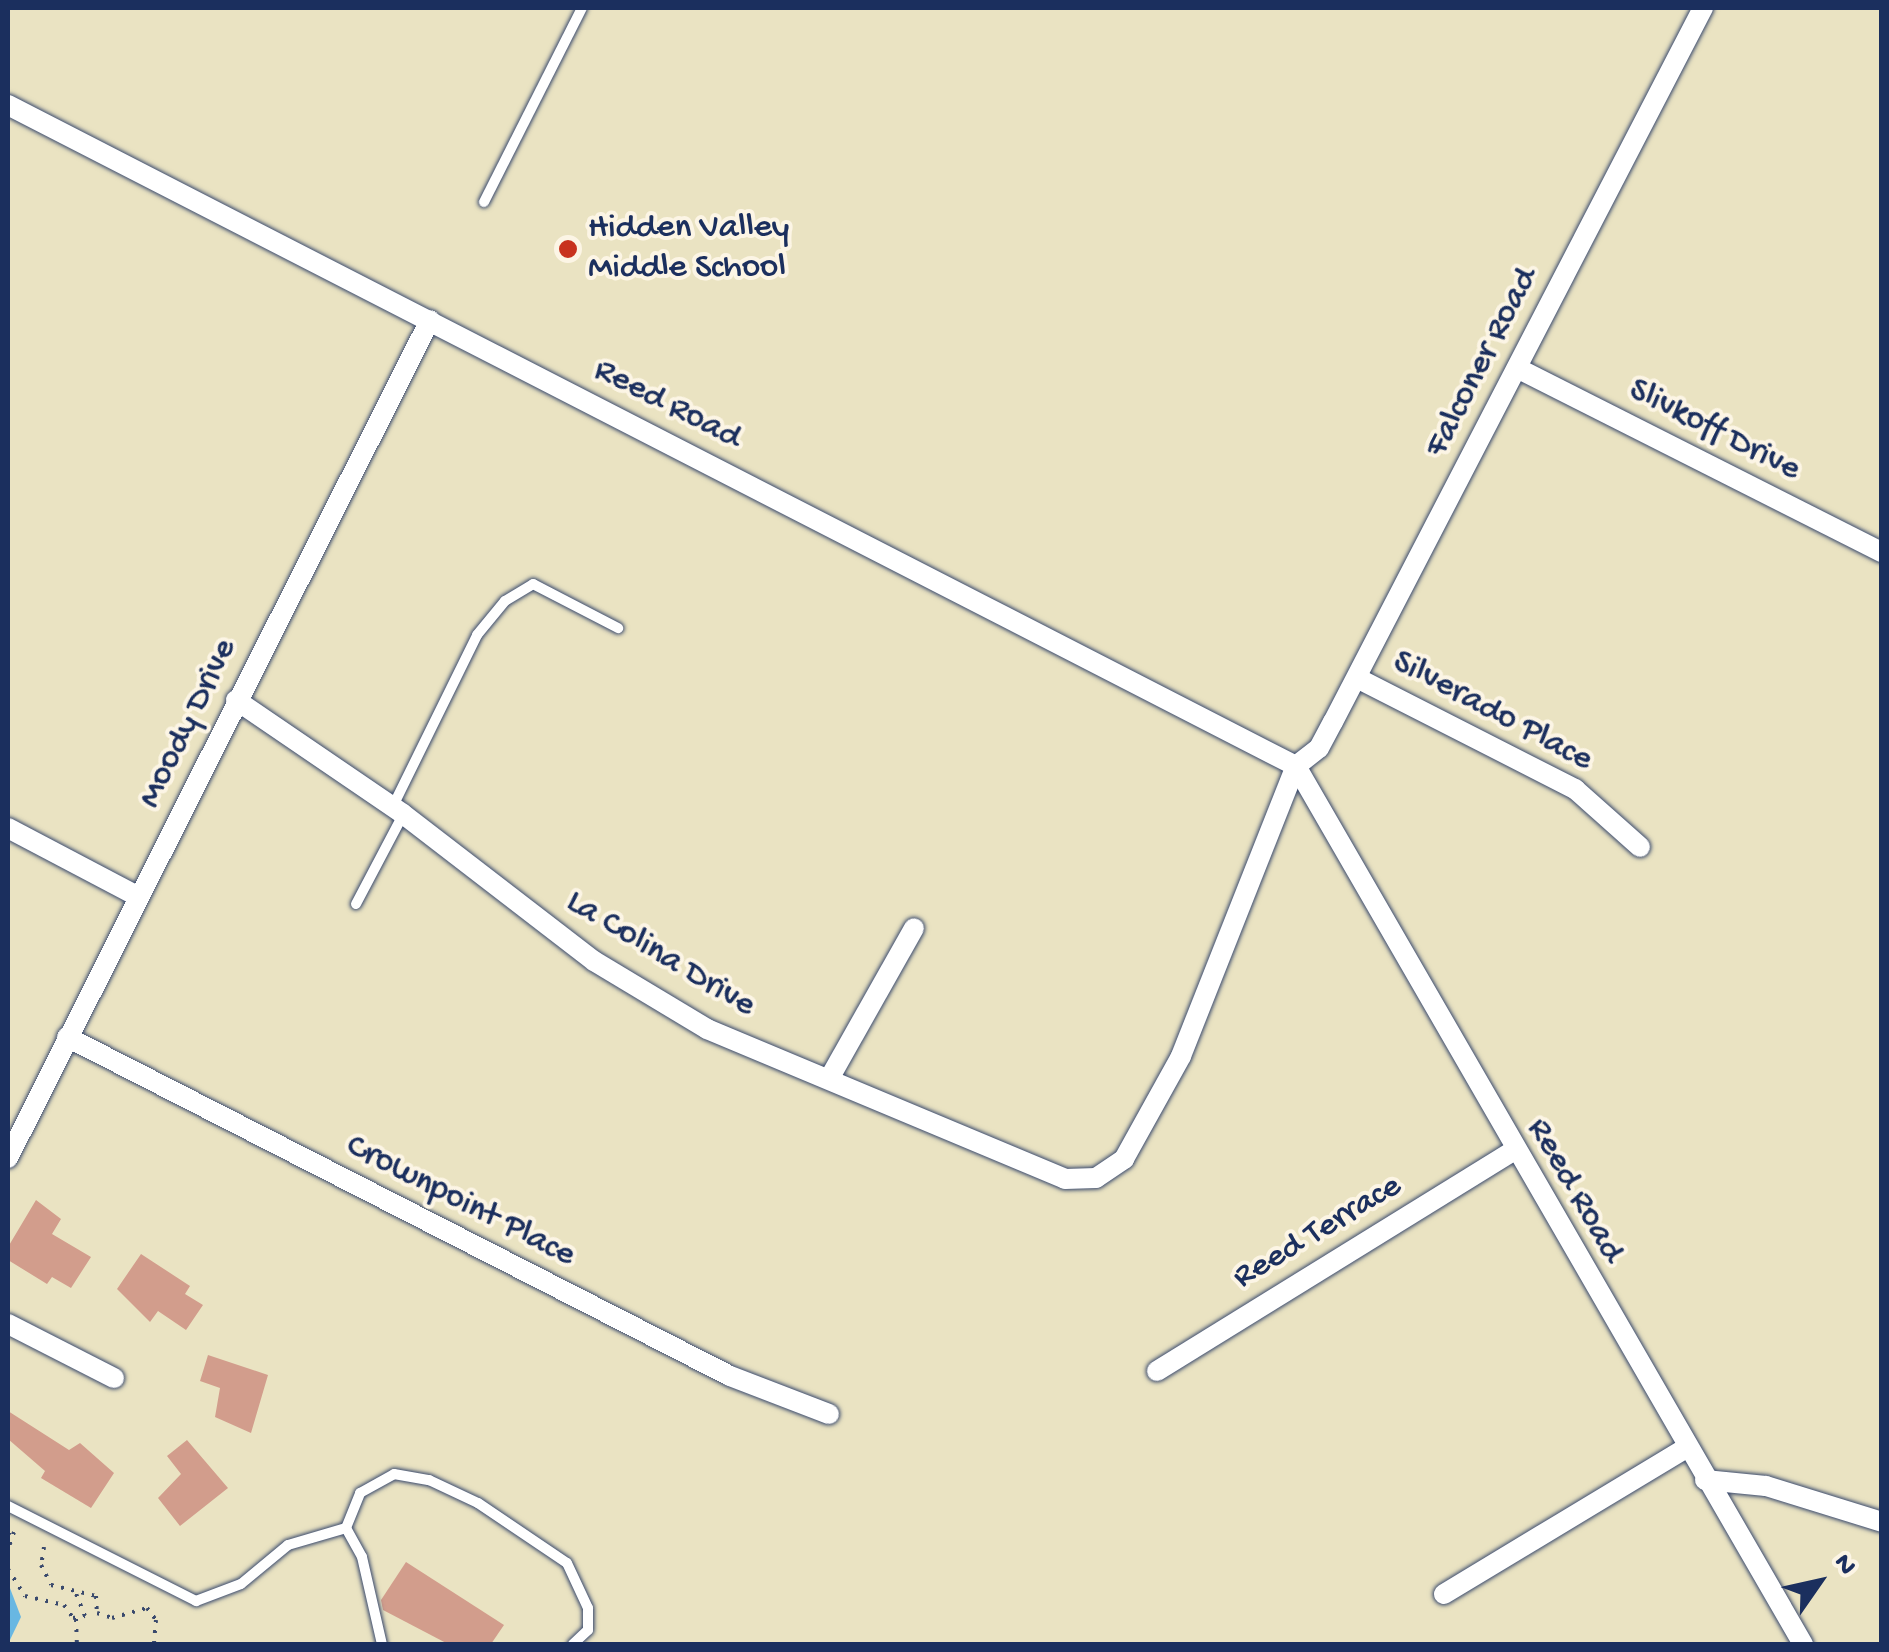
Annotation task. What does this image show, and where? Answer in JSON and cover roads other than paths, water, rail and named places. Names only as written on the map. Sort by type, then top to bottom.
[{"type":"street","name":"Falconer Road","points":[[1296,766],[1320,748],[1703,8]]},
{"type":"street","name":"Reed Road","points":[[8,105],[1296,766],[1513,1151],[1803,1644]]},
{"type":"street","name":"Moody Drive","points":[[8,1158],[430,320]]},
{"type":"street","name":"Slivkoff Drive","points":[[1517,368],[1882,552]]},
{"type":"street","name":"Silverado Place","points":[[1356,678],[1574,789],[1640,847]]},
{"type":"street","name":"La Colina Drive","points":[[236,700],[398,810],[594,962],[706,1029],[1064,1179],[1096,1178],[1124,1159],[1181,1056],[1296,766]]},
{"type":"street","points":[[8,828],[139,897]]},
{"type":"street","points":[[829,1079],[914,928]]},
{"type":"street","name":"Crownpoint Place","points":[[67,1037],[730,1376],[829,1414]]},
{"type":"street","name":"Reed Terrace","points":[[1157,1371],[1513,1151]]},
{"type":"street","points":[[8,1324],[114,1378]]},
{"type":"street","points":[[1444,1594],[1686,1448]]},
{"type":"street","points":[[1705,1480],[1766,1486],[1882,1522]]},
{"type":"lane","points":[[484,202],[582,8]]},
{"type":"lane","points":[[356,904],[477,635],[505,600],[533,584],[618,628]]},
{"type":"lane","points":[[346,1528],[360,1493],[394,1474],[430,1480],[478,1503],[567,1563],[588,1608],[588,1630],[573,1644]]},
{"type":"lane","points":[[8,1506],[196,1601],[241,1584],[288,1544],[346,1528]]},
{"type":"lane","points":[[346,1528],[362,1557],[382,1644]]},
{"type":"water","points":[[8,1583],[21,1617],[8,1644]]},
{"type":"place","name":"Hidden Valley Middle School","points":[[568,249]]}]
